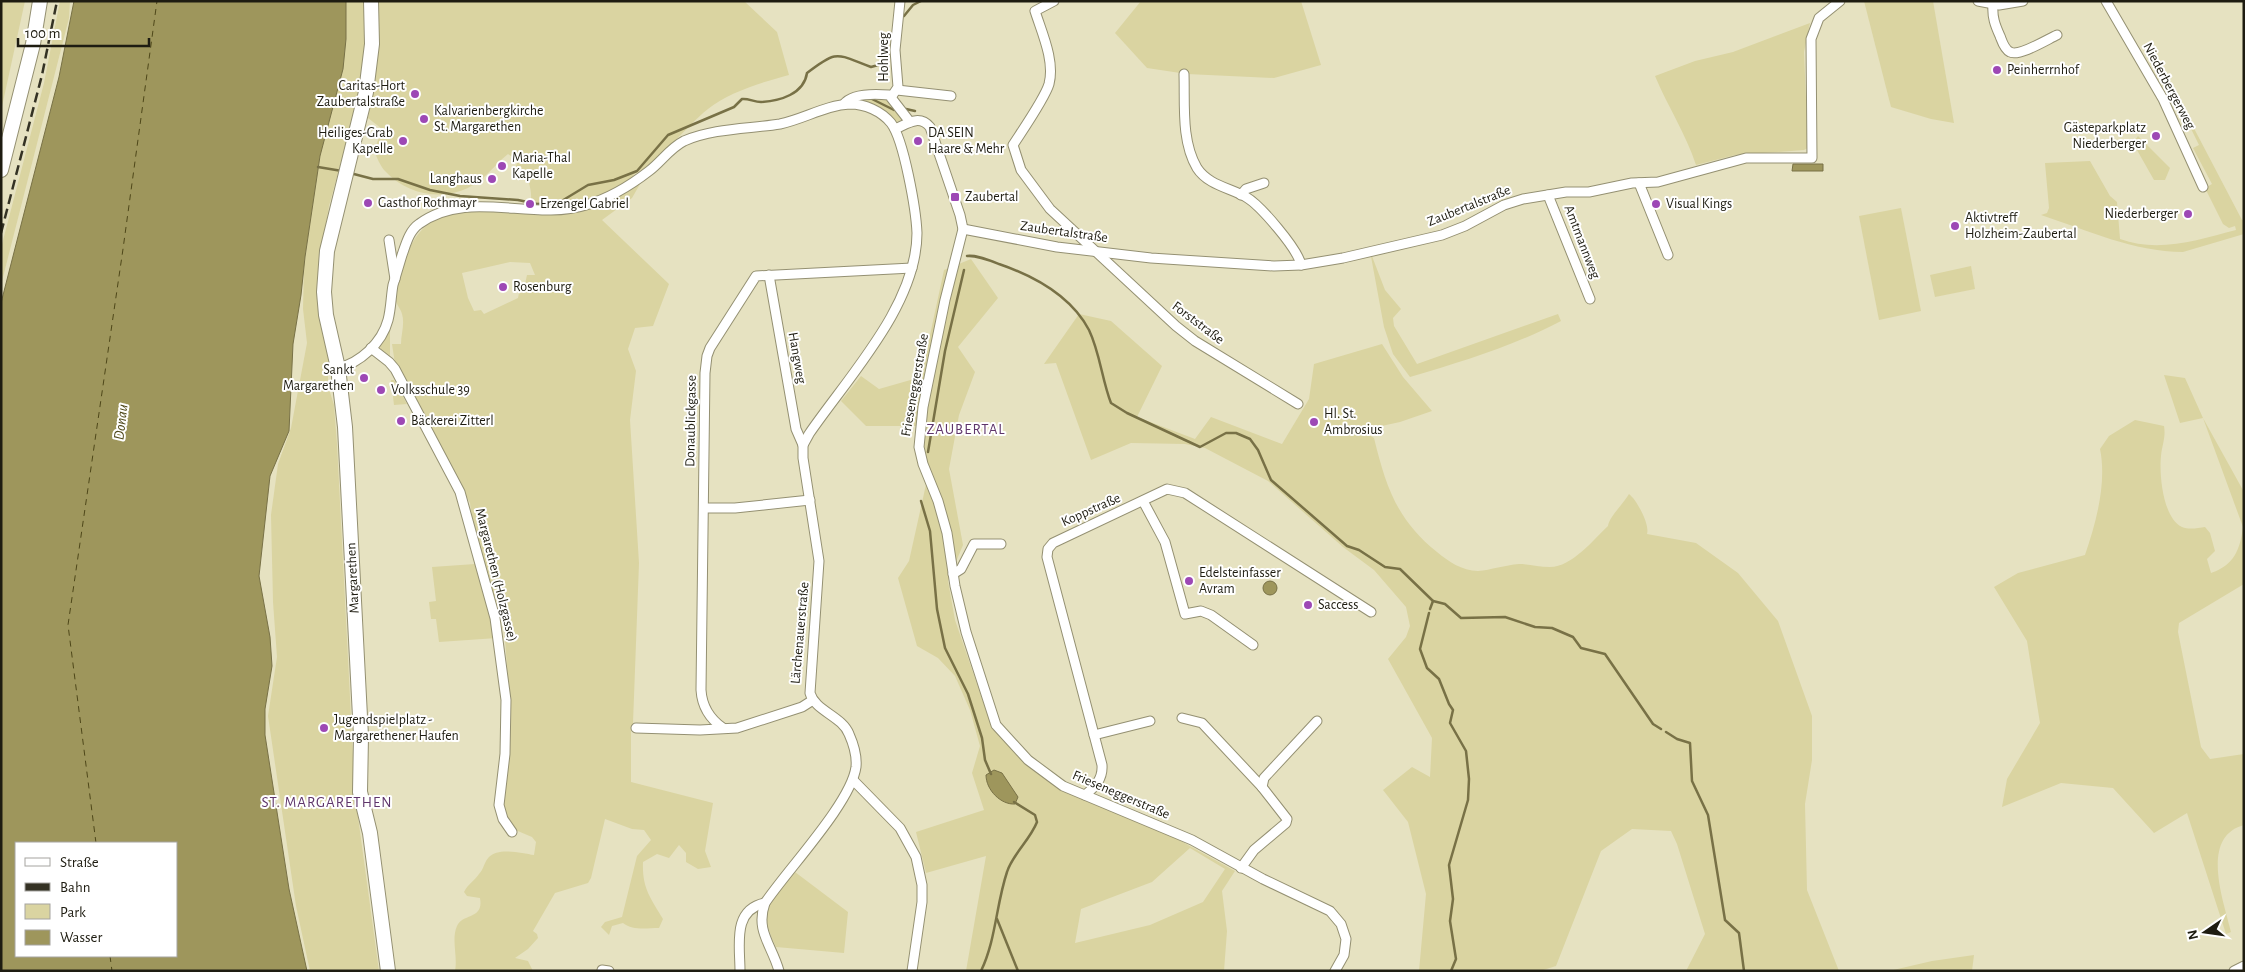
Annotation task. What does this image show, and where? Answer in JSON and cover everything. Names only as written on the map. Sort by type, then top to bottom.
[{"type":"main road","points":[[1,170],[33,44],[40,1]]},
{"type":"main road","name":"Margarethen","points":[[372,1],[372,44],[367,84],[331,233],[324,272],[326,315],[344,403],[362,752],[367,781],[370,833],[388,971]]},
{"type":"street","name":"Hohlweg","points":[[900,1],[895,50],[894,93],[910,122]]},
{"type":"street","name":"Forststraße","points":[[1054,1],[1035,12],[1048,55],[1049,86],[1013,145],[1021,170],[1042,198],[1093,251],[1187,336],[1298,404]]},
{"type":"street","name":"Zaubertalstraße","points":[[963,229],[1007,238],[1093,251],[1199,261],[1274,266],[1301,265],[1343,258],[1442,235],[1465,226],[1504,205],[1548,195],[1589,192],[1639,183],[1658,182],[1746,158],[1812,158],[1811,40],[1819,18],[1840,1]]},
{"type":"street","points":[[1978,1],[1993,5],[2023,1]]},
{"type":"street","name":"Niederbergerweg","points":[[2106,1],[2163,99],[2203,187]]},
{"type":"street","points":[[1993,5],[1992,15],[1995,25],[2005,48],[2009,52],[2018,52],[2057,35]]},
{"type":"street","points":[[1184,74],[1189,150],[1197,168],[1207,179],[1249,199],[1296,250],[1301,265]]},
{"type":"street","name":"Hohlweg","points":[[844,105],[848,100],[868,95],[894,93],[951,96]]},
{"type":"street","points":[[338,368],[355,362],[379,338],[388,321],[395,279],[406,243],[413,230],[422,222],[437,215],[471,207],[534,210],[579,207],[598,201],[643,176],[677,146],[687,140],[743,128],[781,124],[844,105],[860,105],[874,110],[886,118],[895,129],[907,171],[916,221],[916,244],[912,268],[899,303],[886,326],[809,434],[804,445]]},
{"type":"street","points":[[895,129],[910,122],[923,121],[930,127],[963,229]]},
{"type":"street","points":[[1241,194],[1246,189],[1264,183]]},
{"type":"street","points":[[1639,183],[1668,255]]},
{"type":"street","name":"Amtmannweg","points":[[1548,195],[1590,299]]},
{"type":"street","name":"Frieseneggerstraße","points":[[963,229],[945,300],[919,434],[922,464],[938,501],[947,532],[966,632],[998,728],[1040,770],[1063,786],[1187,838],[1241,868],[1325,908],[1334,915],[1343,929],[1346,944],[1344,955],[1335,971]]},
{"type":"street","points":[[390,240],[395,279]]},
{"type":"street","name":"Donaublickgasse","points":[[723,728],[706,710],[701,697],[707,356],[754,278],[769,275],[912,268]]},
{"type":"street","name":"Hangweg","points":[[769,275],[796,430],[804,445]]},
{"type":"street","name":"Margarethen (Holzgasse)","points":[[371,348],[390,362],[395,369],[461,496],[499,636],[506,686],[506,735],[499,805],[503,820],[512,832]]},
{"type":"street","name":"Lärchenauerstraße","points":[[740,971],[739,928],[742,919],[752,909],[765,903],[826,822],[852,780],[856,759],[849,733],[843,725],[813,700],[810,693],[819,561],[803,458],[804,445]]},
{"type":"street","name":"Koppstraße","points":[[1085,795],[1095,787],[1102,770],[1077,665],[1047,557],[1048,549],[1053,543],[1167,489],[1185,492],[1371,612]]},
{"type":"street","points":[[704,508],[755,506],[810,500]]},
{"type":"street","points":[[1144,501],[1164,542],[1185,614],[1201,611],[1211,615],[1253,645]]},
{"type":"street","points":[[954,574],[961,569],[974,544],[1001,544]]},
{"type":"street","points":[[636,728],[700,730],[737,728],[802,707],[813,700]]},
{"type":"street","points":[[1182,718],[1202,723],[1262,787],[1286,817],[1287,822],[1254,850],[1241,868]]},
{"type":"street","points":[[1262,787],[1264,778],[1317,721]]},
{"type":"street","points":[[1094,735],[1150,722]]},
{"type":"street","points":[[852,780],[900,828],[916,857],[922,902],[912,971]]},
{"type":"street","points":[[765,903],[761,918],[762,926],[780,971]]},
{"type":"street","points":[[2234,971],[2244,966]]},
{"type":"green space","points":[[1,1],[25,1],[1,111]]},
{"type":"green space","points":[[60,1],[70,1],[69,18],[1,285],[1,248],[44,83]]},
{"type":"green space","points":[[346,1],[365,1],[366,32],[361,88],[329,206],[321,255],[328,352],[328,386],[334,405],[337,444],[355,795],[379,971],[310,971],[296,906],[268,716],[277,657],[273,602],[271,515],[278,464],[291,428],[307,343],[303,309],[304,265],[320,156],[343,68],[346,39]]},
{"type":"green space","points":[[378,1],[744,1],[777,32],[789,75],[757,84],[716,103],[708,109],[663,153],[644,169],[633,175],[640,184],[632,198],[602,220],[669,284],[653,326],[635,328],[628,349],[636,371],[630,420],[639,563],[633,723],[631,731],[631,782],[713,803],[705,851],[711,867],[698,869],[686,862],[686,853],[679,845],[669,858],[657,854],[643,862],[645,886],[663,919],[659,928],[636,928],[623,923],[612,926],[609,935],[601,927],[605,922],[622,917],[637,856],[651,840],[644,830],[632,829],[605,819],[591,878],[588,883],[555,893],[533,931],[537,934],[538,938],[528,949],[515,958],[528,961],[533,971],[455,971],[455,931],[460,922],[479,910],[480,905],[480,898],[467,896],[464,892],[481,872],[487,859],[493,854],[504,851],[534,855],[536,842],[532,837],[513,829],[502,812],[509,692],[504,626],[502,616],[495,604],[473,527],[470,503],[395,364],[392,344],[401,344],[403,325],[402,314],[395,299],[397,284],[412,243],[423,228],[436,219],[451,214],[468,212],[524,213],[531,199],[531,191],[529,183],[513,173],[518,161],[508,154],[472,186],[446,194],[420,192],[395,180],[383,169],[374,151],[382,129],[368,118],[377,59]],"holes":[[[510,262],[530,263],[535,275],[527,275],[525,284],[521,283],[518,298],[484,314],[481,310],[474,311],[468,298],[462,273]]]},
{"type":"green space","points":[[1141,1],[1301,1],[1321,65],[1274,78],[1187,74],[1147,68],[1115,33]]},
{"type":"green space","points":[[1864,1],[1933,1],[1954,123],[1931,119],[1891,107]]},
{"type":"green space","points":[[1810,23],[1804,52],[1808,148],[1804,150],[1735,155],[1696,165],[1655,76],[1695,61],[1733,52]]},
{"type":"green space","points":[[2165,73],[2242,220],[2244,220],[2244,234],[2183,252],[2165,251],[2111,239],[2041,215],[2047,213],[2049,208],[2045,163],[2090,161],[2110,196],[2117,202],[2120,239],[2149,245],[2178,244],[2236,230],[2235,226],[2229,228],[2223,224],[2205,188],[2212,184],[2193,148],[2199,145]]},
{"type":"green space","points":[[882,98],[890,101],[907,118],[896,122],[884,110],[859,100]]},
{"type":"green space","points":[[2138,136],[2170,168],[2165,180],[2154,180],[2133,143]]},
{"type":"green space","points":[[1901,208],[1921,311],[1879,320],[1859,216]]},
{"type":"green space","points":[[1370,251],[1385,290],[1401,309],[1393,318],[1394,326],[1417,364],[1558,314],[1561,321],[1505,346],[1410,377],[1393,354],[1384,327]]},
{"type":"green space","points":[[971,259],[998,298],[958,347],[975,372],[959,415],[949,469],[963,545],[948,581],[955,620],[989,719],[993,727],[1022,758],[1053,784],[1161,830],[1235,871],[1222,891],[1227,931],[1224,971],[966,971],[986,856],[926,873],[916,832],[984,810],[972,773],[980,746],[970,710],[955,676],[938,658],[917,646],[898,578],[909,561],[929,471],[924,448],[916,426],[866,426],[841,401],[861,376],[879,389],[921,377],[944,270]],"holes":[[[1190,848],[1225,869],[1203,902],[1150,925],[1075,943],[1081,909],[1152,882]]]},
{"type":"green space","points":[[1971,266],[1975,289],[1935,297],[1930,275]]},
{"type":"green space","points":[[1079,314],[1111,321],[1162,366],[1137,417],[1195,439],[1211,417],[1282,444],[1309,399],[1314,364],[1382,344],[1403,377],[1432,411],[1400,422],[1377,427],[1356,427],[1374,438],[1389,487],[1395,501],[1412,528],[1437,552],[1461,567],[1478,571],[1519,564],[1550,567],[1566,563],[1582,552],[1608,526],[1611,518],[1629,494],[1642,513],[1647,525],[1647,534],[1696,543],[1738,573],[1778,621],[1812,716],[1812,760],[1805,804],[1807,890],[1839,971],[1686,971],[1705,934],[1677,844],[1671,831],[1632,829],[1601,851],[1556,966],[1540,971],[1419,971],[1426,894],[1408,822],[1383,790],[1412,767],[1430,777],[1432,738],[1388,659],[1406,637],[1410,626],[1406,607],[1374,570],[1343,547],[1268,481],[1205,448],[1185,444],[1131,443],[1091,460],[1056,363],[1044,364]]},
{"type":"green space","points":[[390,328],[390,358],[381,351],[380,346]]},
{"type":"green space","points":[[2164,375],[2185,378],[2203,418],[2180,423]]},
{"type":"green space","points":[[391,380],[394,380],[407,404],[394,405]]},
{"type":"green space","points":[[2203,418],[2244,492],[2244,584],[2179,623],[2178,632],[2201,747],[2210,759],[2244,754],[2244,825],[2230,832],[2222,843],[2218,856],[2220,888],[2231,932],[2226,934],[2187,813],[2154,833],[2113,788],[2061,783],[2002,807],[2007,779],[2040,723],[2027,641],[1994,587],[2018,573],[2085,555],[2093,530],[2101,489],[2102,462],[2100,449],[2109,436],[2135,420],[2164,426],[2161,474],[2166,506],[2170,515],[2182,527],[2191,529],[2205,527],[2210,533],[2215,551],[2207,559],[2211,573],[2225,566],[2238,550],[2243,527]]},
{"type":"green space","points":[[475,564],[497,638],[439,642],[436,619],[431,619],[429,602],[436,601],[432,567]]},
{"type":"green space","points":[[795,872],[848,912],[844,953],[776,947],[767,923],[768,906]]},
{"type":"green space","points":[[1974,955],[1972,971],[1889,971],[1932,961]]},
{"type":"water","name":"Donau","points":[[74,1],[346,1],[346,39],[343,69],[320,156],[293,344],[289,431],[270,476],[259,576],[270,637],[272,666],[265,709],[265,735],[289,889],[307,971],[1,971],[1,303],[59,77]]},
{"type":"water","points":[[1793,164],[1823,164],[1823,171],[1792,171]]},
{"type":"water","points":[[1267,581],[1273,581],[1277,588],[1273,595],[1267,595],[1263,591],[1263,585]]},
{"type":"water","points":[[994,770],[1002,773],[1018,797],[1015,804],[1005,802],[991,791],[986,775]]},
{"type":"waterway","points":[[904,16],[913,5],[921,1]]},
{"type":"waterway","points":[[350,173],[373,179],[398,179],[430,190],[460,196],[518,200],[537,204],[560,202],[588,185],[614,180],[637,171],[668,135],[734,107],[742,99],[761,102],[776,100],[790,95],[801,86],[807,73],[825,60],[838,56],[871,67],[882,64],[889,55]]},
{"type":"waterway","points":[[872,99],[894,110]]},
{"type":"waterway","points":[[906,109],[915,111]]},
{"type":"waterway","points":[[318,167],[342,171]]},
{"type":"waterway","points":[[967,256],[983,258],[1038,281],[1062,297],[1072,307],[1089,330],[1093,339],[1111,403],[1127,413],[1200,447],[1226,433],[1236,433],[1250,439],[1258,450],[1271,480],[1347,546],[1359,550],[1385,567],[1400,569],[1433,601],[1445,604],[1461,618],[1505,617],[1535,627],[1552,628],[1573,637],[1581,648],[1605,654],[1653,724],[1661,729]]},
{"type":"waterway","points":[[928,452],[945,351],[964,270]]},
{"type":"waterway","points":[[921,501],[930,531],[937,609],[945,648],[968,694],[982,738],[985,760],[991,774]]},
{"type":"waterway","points":[[1430,609],[1433,601]]},
{"type":"waterway","points":[[1429,613],[1420,649],[1427,668],[1439,679],[1453,710],[1450,723],[1466,751],[1469,779],[1468,800],[1449,865],[1453,899],[1450,921],[1456,959],[1451,971]]},
{"type":"waterway","points":[[1666,732],[1677,739],[1690,743],[1692,781],[1708,815],[1725,920],[1739,933],[1744,971]]},
{"type":"waterway","points":[[981,971],[990,947],[1000,897],[1009,866],[1037,822],[1035,815],[1014,802]]},
{"type":"waterway","points":[[997,919],[1018,971]]},
{"type":"ferry route","points":[[96,842],[68,625],[157,1]]},
{"type":"ferry route","points":[[110,957],[112,971]]},
{"type":"railway","points":[[1,233],[42,75],[57,1]]},
{"type":"place","name":"Peinherrnhof","points":[[1997,70]]},
{"type":"place","name":"Caritas-Hort Zaubertalstraße","points":[[415,94]]},
{"type":"place","name":"Kalvarienbergkirche St. Margarethen","points":[[424,119]]},
{"type":"place","name":"Gästeparkplatz Niederberger","points":[[2156,136]]},
{"type":"place","name":"Heiliges-Grab Kapelle","points":[[403,141]]},
{"type":"place","name":"DA SEIN Haare & Mehr","points":[[918,141]]},
{"type":"place","name":"Maria-Thal Kapelle","points":[[502,166]]},
{"type":"place","name":"Langhaus","points":[[492,179]]},
{"type":"place","name":"Zaubertal","points":[[955,197]]},
{"type":"place","name":"Gasthof Rothmayr","points":[[368,203]]},
{"type":"place","name":"Erzengel Gabriel","points":[[530,204]]},
{"type":"place","name":"Visual Kings","points":[[1656,204]]},
{"type":"place","name":"Niederberger","points":[[2188,214]]},
{"type":"place","name":"Aktivtreff Holzheim-Zaubertal","points":[[1955,226]]},
{"type":"place","name":"Rosenburg","points":[[503,287]]},
{"type":"place","name":"Sankt Margarethen","points":[[364,378]]},
{"type":"place","name":"Volksschule 39","points":[[381,390]]},
{"type":"place","name":"Bäckerei Zitterl","points":[[401,421]]},
{"type":"place","name":"Hl. St. Ambrosius","points":[[1314,422]]},
{"type":"place","name":"Edelsteinfasser Avram","points":[[1189,581]]},
{"type":"place","name":"Saccess","points":[[1308,605]]},
{"type":"place","name":"Jugendspielplatz - Margarethener Haufen","points":[[324,728]]},
{"type":"district","name":"ZAUBERTAL","points":[[966,429]]},
{"type":"district","name":"ST. MARGARETHEN","points":[[327,802]]}]
